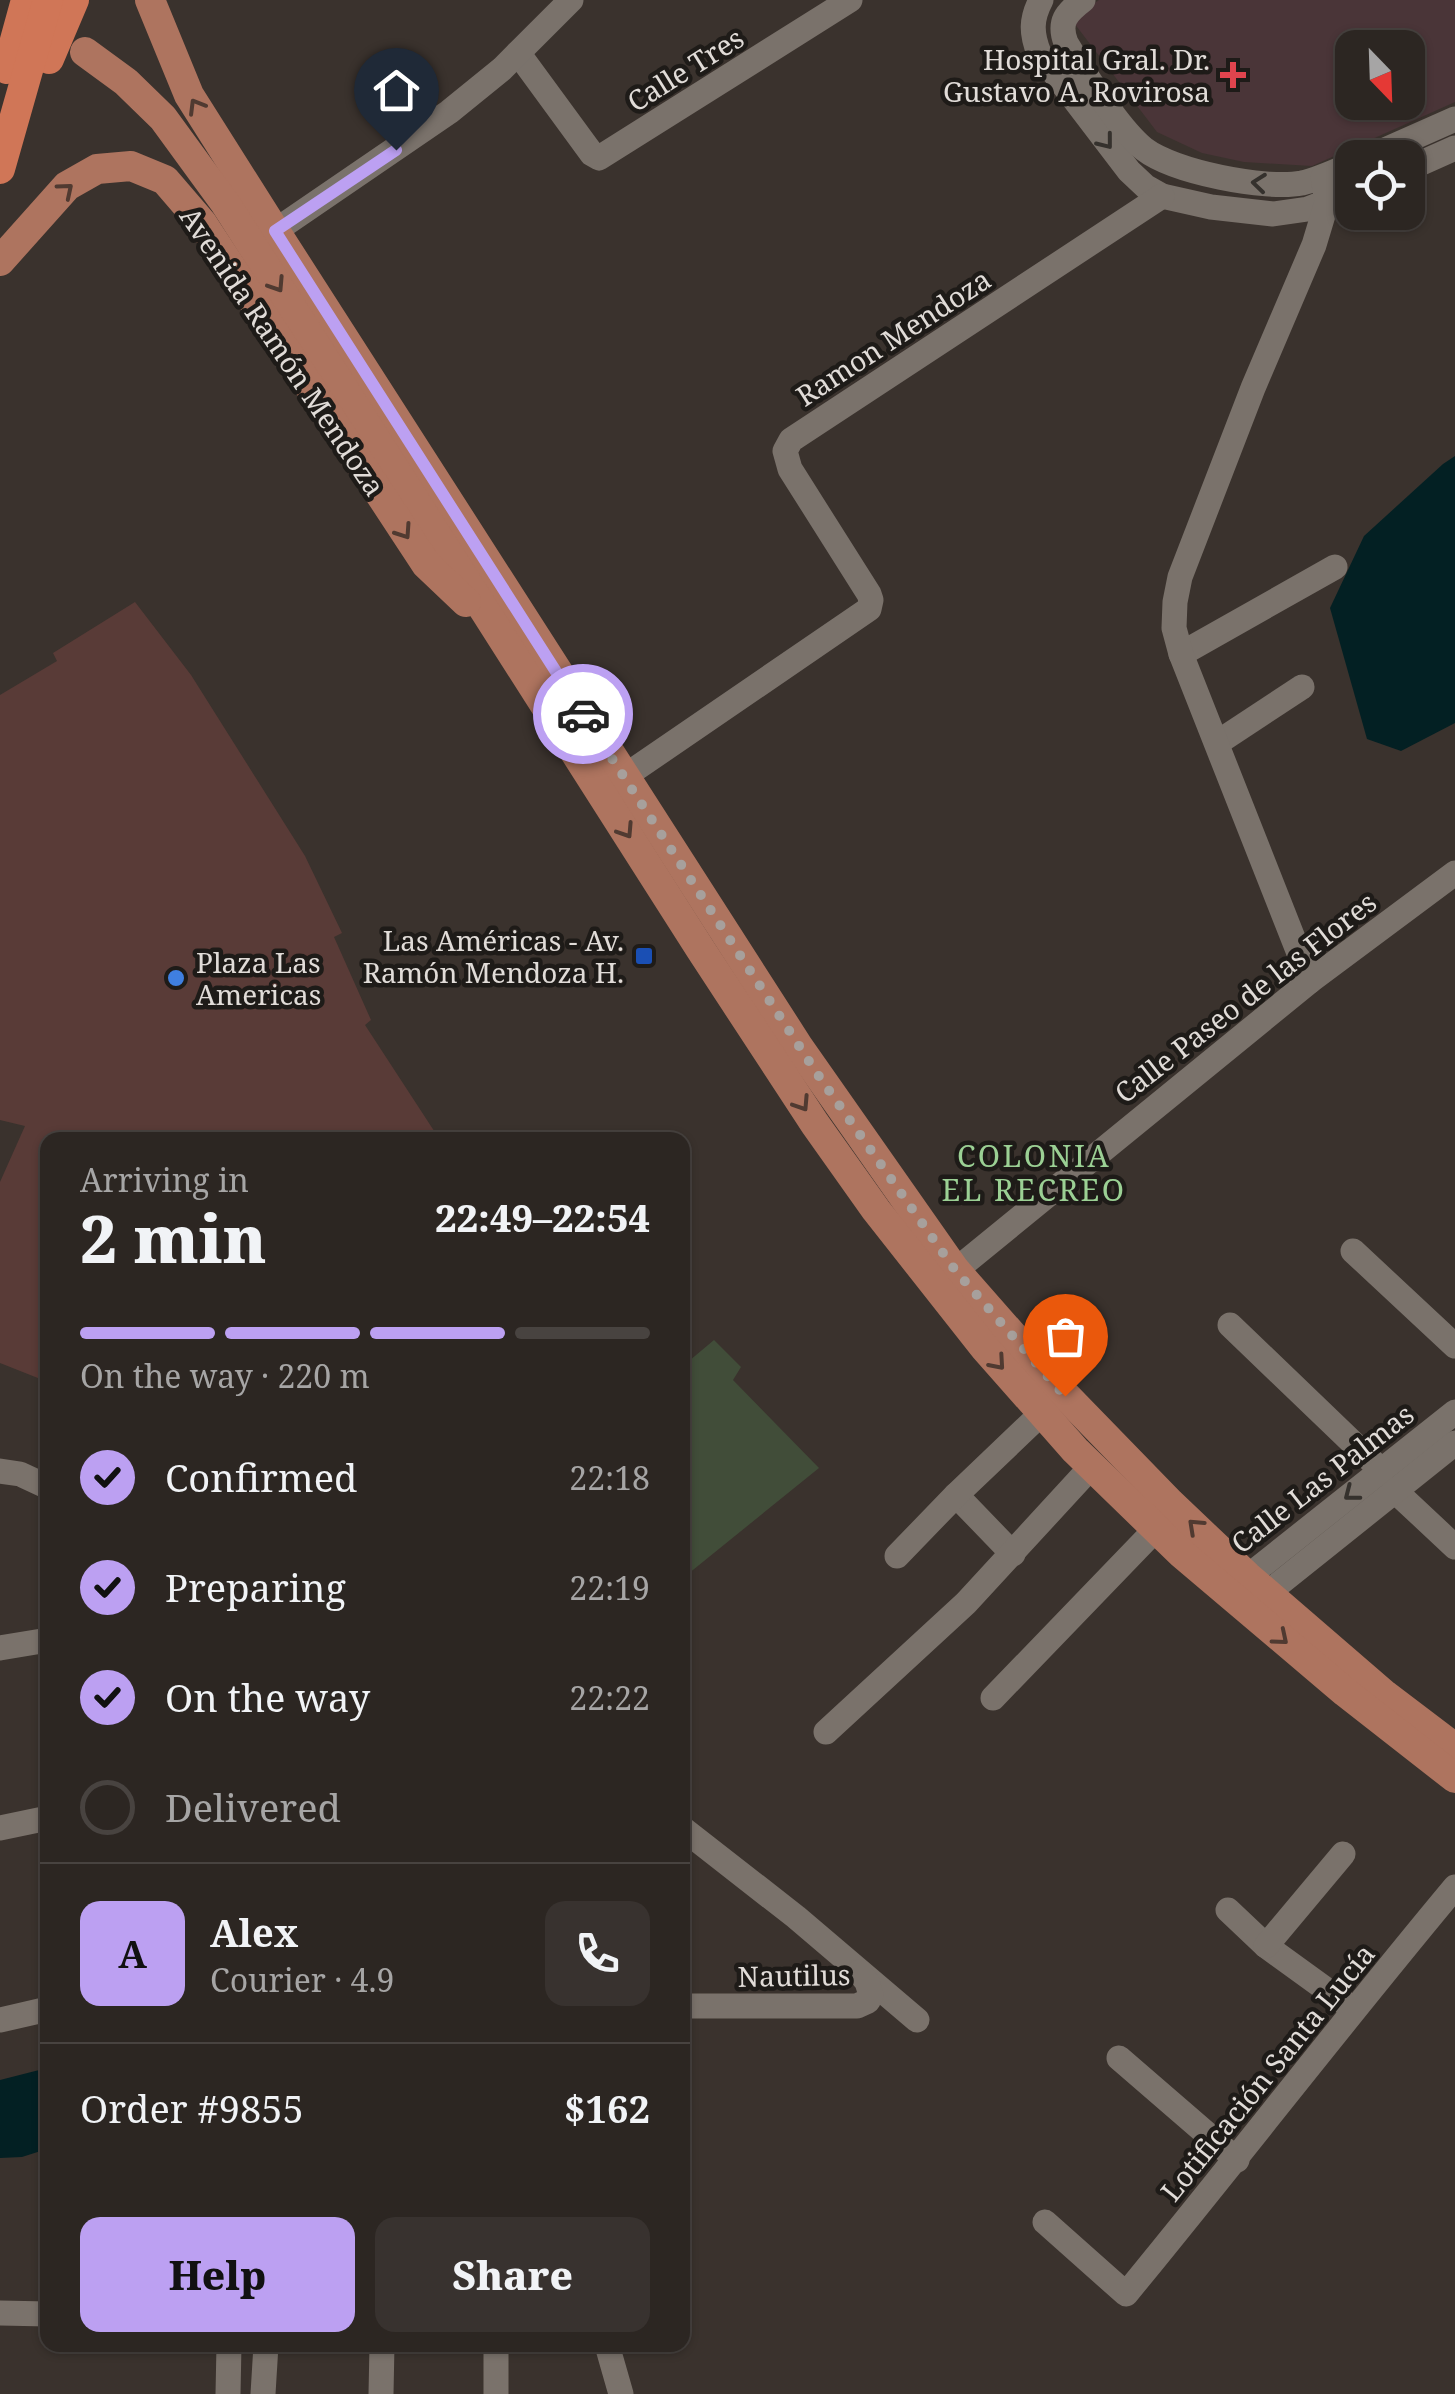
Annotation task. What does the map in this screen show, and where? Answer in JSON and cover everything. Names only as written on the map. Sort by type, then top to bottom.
[{"type":"highway","points":[[0,92],[26,0]]},
{"type":"highway","points":[[3,158],[48,0]]},
{"type":"highway","points":[[3,158],[74,0]]},
{"type":"main road","points":[[150,0],[189,95],[815,1124],[876,1210],[1170,1503],[1247,1593],[1345,1692],[1455,1778]]},
{"type":"main road","points":[[86,52],[126,82],[163,118],[225,203],[498,632],[612,785],[642,806],[816,1072],[946,1278],[984,1347],[1092,1466],[1156,1529],[1455,1748]]},
{"type":"main road","name":"Avenida Ramón Mendoza","points":[[0,261],[67,186],[97,170],[131,166],[165,180],[202,224],[426,564],[498,632]]},
{"type":"street","points":[[275,231],[426,130],[494,76],[571,0]]},
{"type":"street","name":"Calle Tres","points":[[518,54],[596,158],[850,0]]},
{"type":"street","points":[[1042,0],[1032,28],[1042,59],[1129,171],[1146,187],[1162,196],[1260,214],[1296,212],[1335,180]]},
{"type":"street","points":[[1083,0],[1064,18],[1066,43],[1115,115],[1144,149],[1179,166],[1258,184],[1299,184],[1335,190]]},
{"type":"street","points":[[1408,140],[1455,119]]},
{"type":"street","points":[[1425,161],[1455,148]]},
{"type":"street","points":[[1310,981],[1181,654],[1174,628],[1174,602],[1187,554],[1314,245],[1325,189]]},
{"type":"street","name":"Ramon Mendoza","points":[[612,785],[869,609],[869,594],[790,469],[785,451],[791,440],[1162,196]]},
{"type":"street","points":[[1181,654],[1335,567]]},
{"type":"street","points":[[1217,743],[1302,687]]},
{"type":"street","name":"Calle Paseo de las Flores","points":[[946,1278],[1310,981],[1455,873]]},
{"type":"street","points":[[1353,1251],[1455,1346]]},
{"type":"street","points":[[1230,1325],[1455,1546]]},
{"type":"street","points":[[898,1556],[1042,1413]]},
{"type":"street","name":"Calle Las Palmas","points":[[1247,1593],[1451,1431]]},
{"type":"street","points":[[826,1732],[966,1603],[1092,1466]]},
{"type":"street","points":[[0,1471],[20,1474],[40,1483]]},
{"type":"street","points":[[956,1495],[1012,1554]]},
{"type":"street","points":[[993,1698],[1156,1529]]},
{"type":"street","points":[[0,1648],[40,1641]]},
{"type":"street","points":[[0,1828],[40,1820]]},
{"type":"street","name":"Nautilus","points":[[690,1834],[796,1917],[917,2020]]},
{"type":"street","points":[[1266,1946],[1343,1854]]},
{"type":"street","name":"Lotificación Santa Lucía","points":[[1045,2222],[1126,2294],[1455,1887]]},
{"type":"street","points":[[1228,1910],[1266,1946],[1353,2009]]},
{"type":"street","name":"Nautilus","points":[[690,2006],[857,2006],[868,2002],[871,1994],[856,1968]]},
{"type":"street","points":[[0,2020],[40,2011]]},
{"type":"street","points":[[1118,2058],[1237,2160]]},
{"type":"street","points":[[0,2313],[40,2314]]},
{"type":"street","points":[[228,2394],[229,2352]]},
{"type":"street","points":[[263,2394],[266,2352]]},
{"type":"street","points":[[381,2394],[382,2352]]},
{"type":"street","points":[[496,2352],[496,2394]]},
{"type":"street","points":[[610,2352],[621,2394]]},
{"type":"shaded area","name":"Hospital Gral. Dr. Gustavo A. Rovirosa","points":[[1099,0],[1455,0],[1455,102],[1425,115],[1425,30],[1335,30],[1335,120],[1415,120],[1370,140],[1335,140],[1335,156],[1312,166],[1244,162],[1202,153],[1157,132],[1071,19]]},
{"type":"green space","points":[[714,1340],[741,1367],[733,1380],[819,1468],[690,1572],[690,1360]]},
{"type":"water","points":[[1455,456],[1455,723],[1401,751],[1367,739],[1330,608],[1364,536]]},
{"type":"water","points":[[40,2070],[40,2151],[0,2158],[0,2080]]},
{"type":"building","name":"Plaza Las Americas","points":[[135,602],[191,675],[305,856],[342,933],[334,937],[371,1020],[365,1025],[435,1132],[40,1132],[40,1379],[0,1363],[0,1182],[25,1126],[0,1120],[0,695],[57,661],[53,653]]},
{"type":"way so far","points":[[583,714],[816,1072],[955,1270],[1065,1396]]},
{"type":"place","name":"Hospital Gral. Dr. Gustavo A. Rovirosa","points":[[1233,75]]},
{"type":"place","name":"Las Américas - Av. Ramón Mendoza H.","points":[[644,956]]},
{"type":"place","name":"Plaza Las Americas","points":[[176,978]]},
{"type":"district","name":"COLONIA EL RECREO","points":[[1034,1172]]},
{"type":"route","points":[[396,150],[275,231],[583,714]]}]
